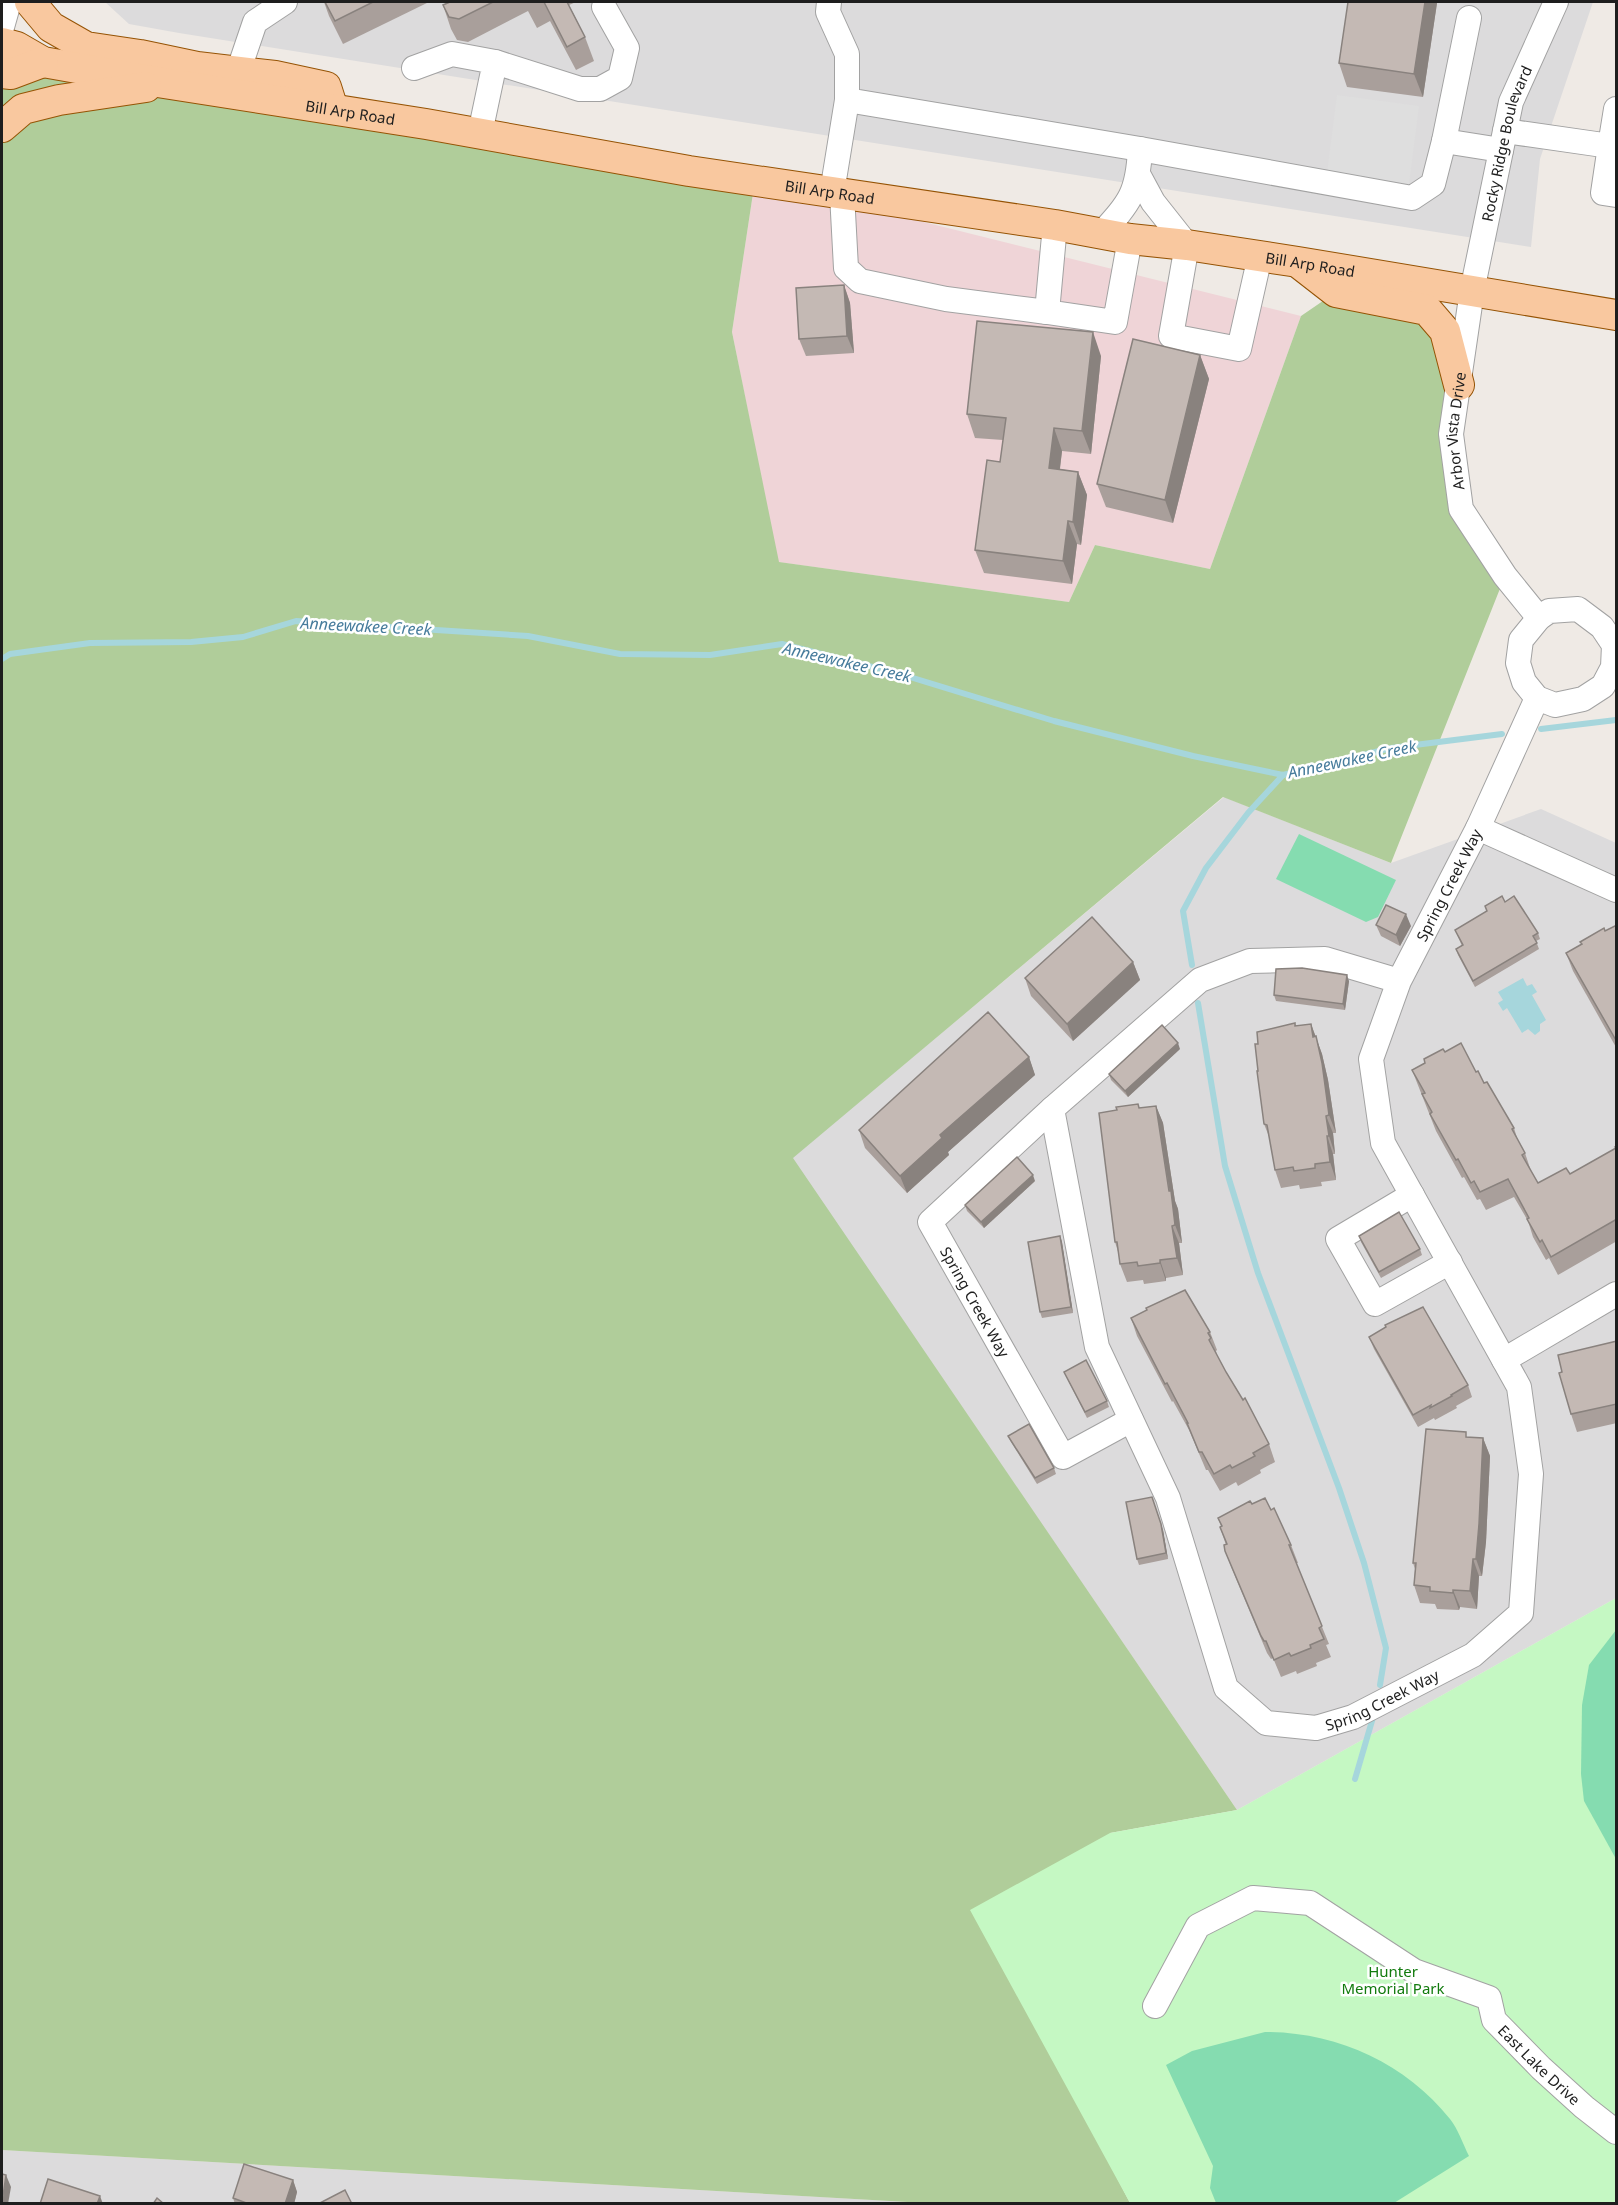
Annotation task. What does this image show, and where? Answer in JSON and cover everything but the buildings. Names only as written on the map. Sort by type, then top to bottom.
[{"type":"main road","points":[[30,2],[51,27],[86,47],[197,67],[275,76],[326,87],[333,109]]},
{"type":"main road","name":"Bill Arp Road","points":[[2,43],[17,48],[42,62],[167,84],[333,109],[689,171],[1260,256],[1617,315]]},
{"type":"main road","points":[[2,73],[11,74],[42,62]]},
{"type":"main road","points":[[2,127],[23,108],[59,100],[167,84]]},
{"type":"main road","points":[[1298,262],[1336,292],[1427,310],[1445,331],[1459,385]]},
{"type":"street","points":[[2,27],[9,2]]},
{"type":"street","points":[[238,72],[255,22],[285,2]]},
{"type":"street","points":[[829,2],[828,12],[847,54],[847,100],[837,193],[846,268],[860,281],[946,299],[1115,322],[1116,236],[1139,176],[1140,148]]},
{"type":"street","name":"Rocky Ridge Boulevard","points":[[1472,291],[1511,102],[1556,2]]},
{"type":"street","points":[[414,68],[452,54],[495,62],[580,89],[600,88],[620,78],[627,48],[604,7]]},
{"type":"street","points":[[847,100],[1140,148],[1412,198],[1433,184],[1469,18]]},
{"type":"street","points":[[480,134],[495,62]]},
{"type":"street","points":[[1617,109],[1603,193],[1617,195]]},
{"type":"street","points":[[1444,141],[1503,140],[1610,146]]},
{"type":"street","points":[[1139,176],[1153,202],[1187,245],[1171,336],[1239,349],[1260,256]]},
{"type":"street","points":[[1047,312],[1054,225]]},
{"type":"street","name":"Arbor Vista Drive","points":[[1472,291],[1451,434],[1461,509],[1505,576],[1539,618]]},
{"type":"street","points":[[1578,609],[1602,627],[1614,645],[1613,667],[1603,686],[1583,699],[1555,705],[1537,698],[1524,682],[1518,663],[1521,640],[1539,618],[1549,610],[1578,609]]},
{"type":"street","points":[[1478,828],[1537,698]]},
{"type":"street","name":"Spring Creek Way","points":[[1052,1109],[1097,1347],[1168,1498],[1226,1688],[1266,1722],[1316,1728],[1353,1717],[1473,1654],[1521,1613],[1532,1474],[1519,1387],[1383,1143],[1371,1059],[1399,981],[1478,828],[1613,888]]},
{"type":"street","name":"Spring Creek Way","points":[[1131,1420],[1063,1457],[930,1222],[1052,1109],[1200,980],[1250,961],[1325,959],[1399,981]]},
{"type":"street","points":[[1412,1195],[1338,1239],[1375,1304],[1450,1263]]},
{"type":"street","points":[[1504,1360],[1617,1294]]},
{"type":"street","name":"East Lake Drive","points":[[1155,2006],[1198,1926],[1253,1898],[1310,1903],[1414,1971],[1489,1998],[1494,2020],[1558,2083],[1617,2132]]},
{"type":"shaded area","points":[[105,2],[1593,2],[1540,159],[1531,247],[179,33],[129,24]]},
{"type":"shaded area","points":[[1337,95],[1419,106],[1409,184],[1327,173]]},
{"type":"shaded area","points":[[755,180],[1301,316],[1210,569],[1095,545],[1069,602],[778,562],[732,332]]},
{"type":"shaded area","points":[[1224,797],[1391,863],[1541,809],[1616,843],[1616,1598],[1237,1810],[792,1158]]},
{"type":"shaded area","points":[[2,2150],[925,2203],[2,2203]]},
{"type":"green space","points":[[2,69],[755,180],[732,332],[779,562],[1069,602],[1095,545],[1210,569],[1301,316],[1336,292],[1445,331],[1461,509],[1505,576],[1391,863],[1223,797],[793,1158],[1237,1810],[1110,1833],[1101,2147],[1130,2203],[925,2203],[2,2150]]},
{"type":"green space","points":[[1299,834],[1396,880],[1378,917],[1366,922],[1276,879]]},
{"type":"green space","name":"Hunter Memorial Park","points":[[1616,1598],[1616,2203],[1130,2203],[970,1910],[1110,1833],[1237,1810]]},
{"type":"green space","points":[[1616,1630],[1616,1859],[1584,1801],[1581,1774],[1582,1705],[1589,1665]]},
{"type":"green space","points":[[1265,2032],[1292,2033],[1318,2038],[1368,2054],[1391,2067],[1432,2099],[1450,2119],[1469,2156],[1394,2203],[1216,2203],[1210,2188],[1213,2166],[1166,2065],[1192,2051]]},
{"type":"water","points":[[1523,978],[1527,986],[1532,984],[1537,992],[1532,995],[1546,1020],[1540,1024],[1540,1031],[1535,1035],[1528,1029],[1522,1033],[1507,1008],[1503,1011],[1498,1003],[1503,1000],[1498,992]]},
{"type":"waterway","name":"Anneewakee Creek","points":[[2,659],[10,654],[90,643],[191,642],[243,637],[296,621],[528,636],[620,654],[710,655],[782,644],[900,674],[1054,721],[1193,756],[1283,775],[1391,748],[1502,734]]},
{"type":"waterway","name":"Anneewakee Creek","points":[[1541,729],[1616,720]]},
{"type":"waterway","points":[[1192,965],[1183,911],[1206,868],[1248,813],[1283,775]]},
{"type":"waterway","points":[[1198,1003],[1225,1166],[1258,1273],[1339,1488],[1364,1563],[1386,1648],[1380,1685]]},
{"type":"waterway","points":[[1355,1779],[1374,1714]]}]
